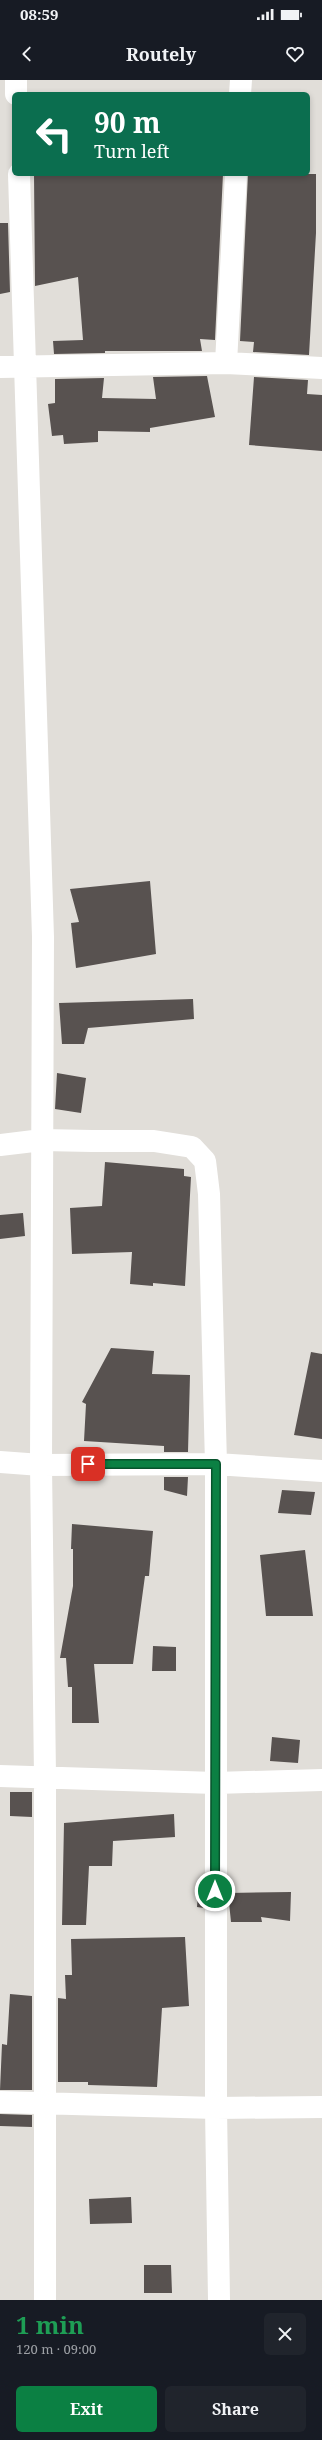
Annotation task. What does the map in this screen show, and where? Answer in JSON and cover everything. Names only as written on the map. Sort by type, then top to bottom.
[{"type":"street","points":[[16,80],[16,92]]},
{"type":"street","points":[[240,92],[241,80]]},
{"type":"street","points":[[19,176],[43,937],[41,1464],[45,1776],[45,2300]]},
{"type":"street","points":[[226,363],[236,176]]},
{"type":"street","points":[[0,367],[25,368],[226,363],[322,368]]},
{"type":"street","points":[[0,1145],[42,1140],[154,1141],[192,1147],[205,1161],[209,1194],[216,1464],[216,2108],[219,2300]]},
{"type":"street","points":[[0,1462],[41,1464],[216,1464],[322,1471]]},
{"type":"street","points":[[0,1776],[45,1776],[215,1783],[322,1780]]},
{"type":"street","points":[[0,2102],[216,2108],[322,2107]]},
{"type":"building","points":[[310,174],[316,174],[316,233],[309,355],[253,352],[254,342],[240,341],[248,176],[310,176]]},
{"type":"building","points":[[34,176],[223,176],[215,340],[200,339],[202,351],[105,351],[105,353],[54,354],[53,341],[83,340],[78,277],[35,286]]},
{"type":"building","points":[[0,223],[8,223],[10,292],[0,294]]},
{"type":"building","points":[[207,376],[215,417],[150,428],[150,432],[98,431],[98,442],[64,444],[63,435],[52,436],[48,404],[55,403],[55,379],[104,378],[102,398],[156,399],[153,377]]},
{"type":"building","points":[[254,377],[308,380],[307,394],[322,395],[322,451],[249,445]]},
{"type":"building","points":[[150,881],[156,954],[76,968],[71,923],[79,922],[70,889]]},
{"type":"building","points":[[193,999],[194,1019],[88,1028],[84,1044],[62,1044],[59,1003]]},
{"type":"building","points":[[57,1073],[86,1078],[81,1113],[55,1109]]},
{"type":"building","points":[[105,1162],[184,1169],[184,1176],[191,1177],[185,1286],[153,1283],[153,1286],[130,1284],[132,1252],[72,1254],[70,1208],[102,1206]]},
{"type":"building","points":[[23,1213],[25,1236],[0,1239],[0,1215]]},
{"type":"building","points":[[111,1348],[154,1351],[152,1374],[190,1375],[188,1452],[164,1452],[164,1446],[84,1441],[86,1404],[82,1402]]},
{"type":"building","points":[[311,1352],[322,1354],[322,1439],[294,1435]]},
{"type":"building","points":[[164,1477],[188,1477],[187,1496],[164,1490]]},
{"type":"building","points":[[282,1490],[315,1492],[311,1515],[278,1513]]},
{"type":"building","points":[[72,1524],[153,1531],[149,1576],[145,1576],[133,1664],[94,1664],[99,1723],[72,1723],[72,1687],[68,1687],[66,1658],[60,1658],[73,1586],[73,1549],[71,1549]]},
{"type":"building","points":[[305,1550],[313,1616],[266,1616],[260,1555]]},
{"type":"building","points":[[153,1646],[176,1647],[176,1671],[152,1671]]},
{"type":"building","points":[[272,1737],[300,1740],[298,1763],[270,1761]]},
{"type":"building","points":[[10,1792],[32,1792],[32,1817],[10,1816]]},
{"type":"building","points":[[174,1814],[175,1837],[113,1841],[112,1866],[89,1866],[86,1925],[62,1925],[64,1823]]},
{"type":"building","points":[[291,1892],[290,1921],[261,1917],[262,1922],[231,1922],[228,1893]]},
{"type":"building","points":[[198,1894],[204,1894],[204,1908],[197,1907]]},
{"type":"building","points":[[185,1937],[189,2006],[162,2008],[157,2087],[88,2085],[88,2082],[58,2082],[58,1998],[66,1999],[65,1975],[72,1975],[71,1939]]},
{"type":"building","points":[[10,1994],[32,1996],[32,2090],[0,2090],[2,2044],[7,2045]]},
{"type":"building","points":[[0,2114],[32,2115],[32,2127],[0,2126]]},
{"type":"building","points":[[131,2197],[132,2223],[90,2224],[89,2199]]},
{"type":"building","points":[[144,2265],[171,2265],[172,2293],[144,2293]]},
{"type":"route","points":[[88,1464],[216,1464],[215,1891]]}]
